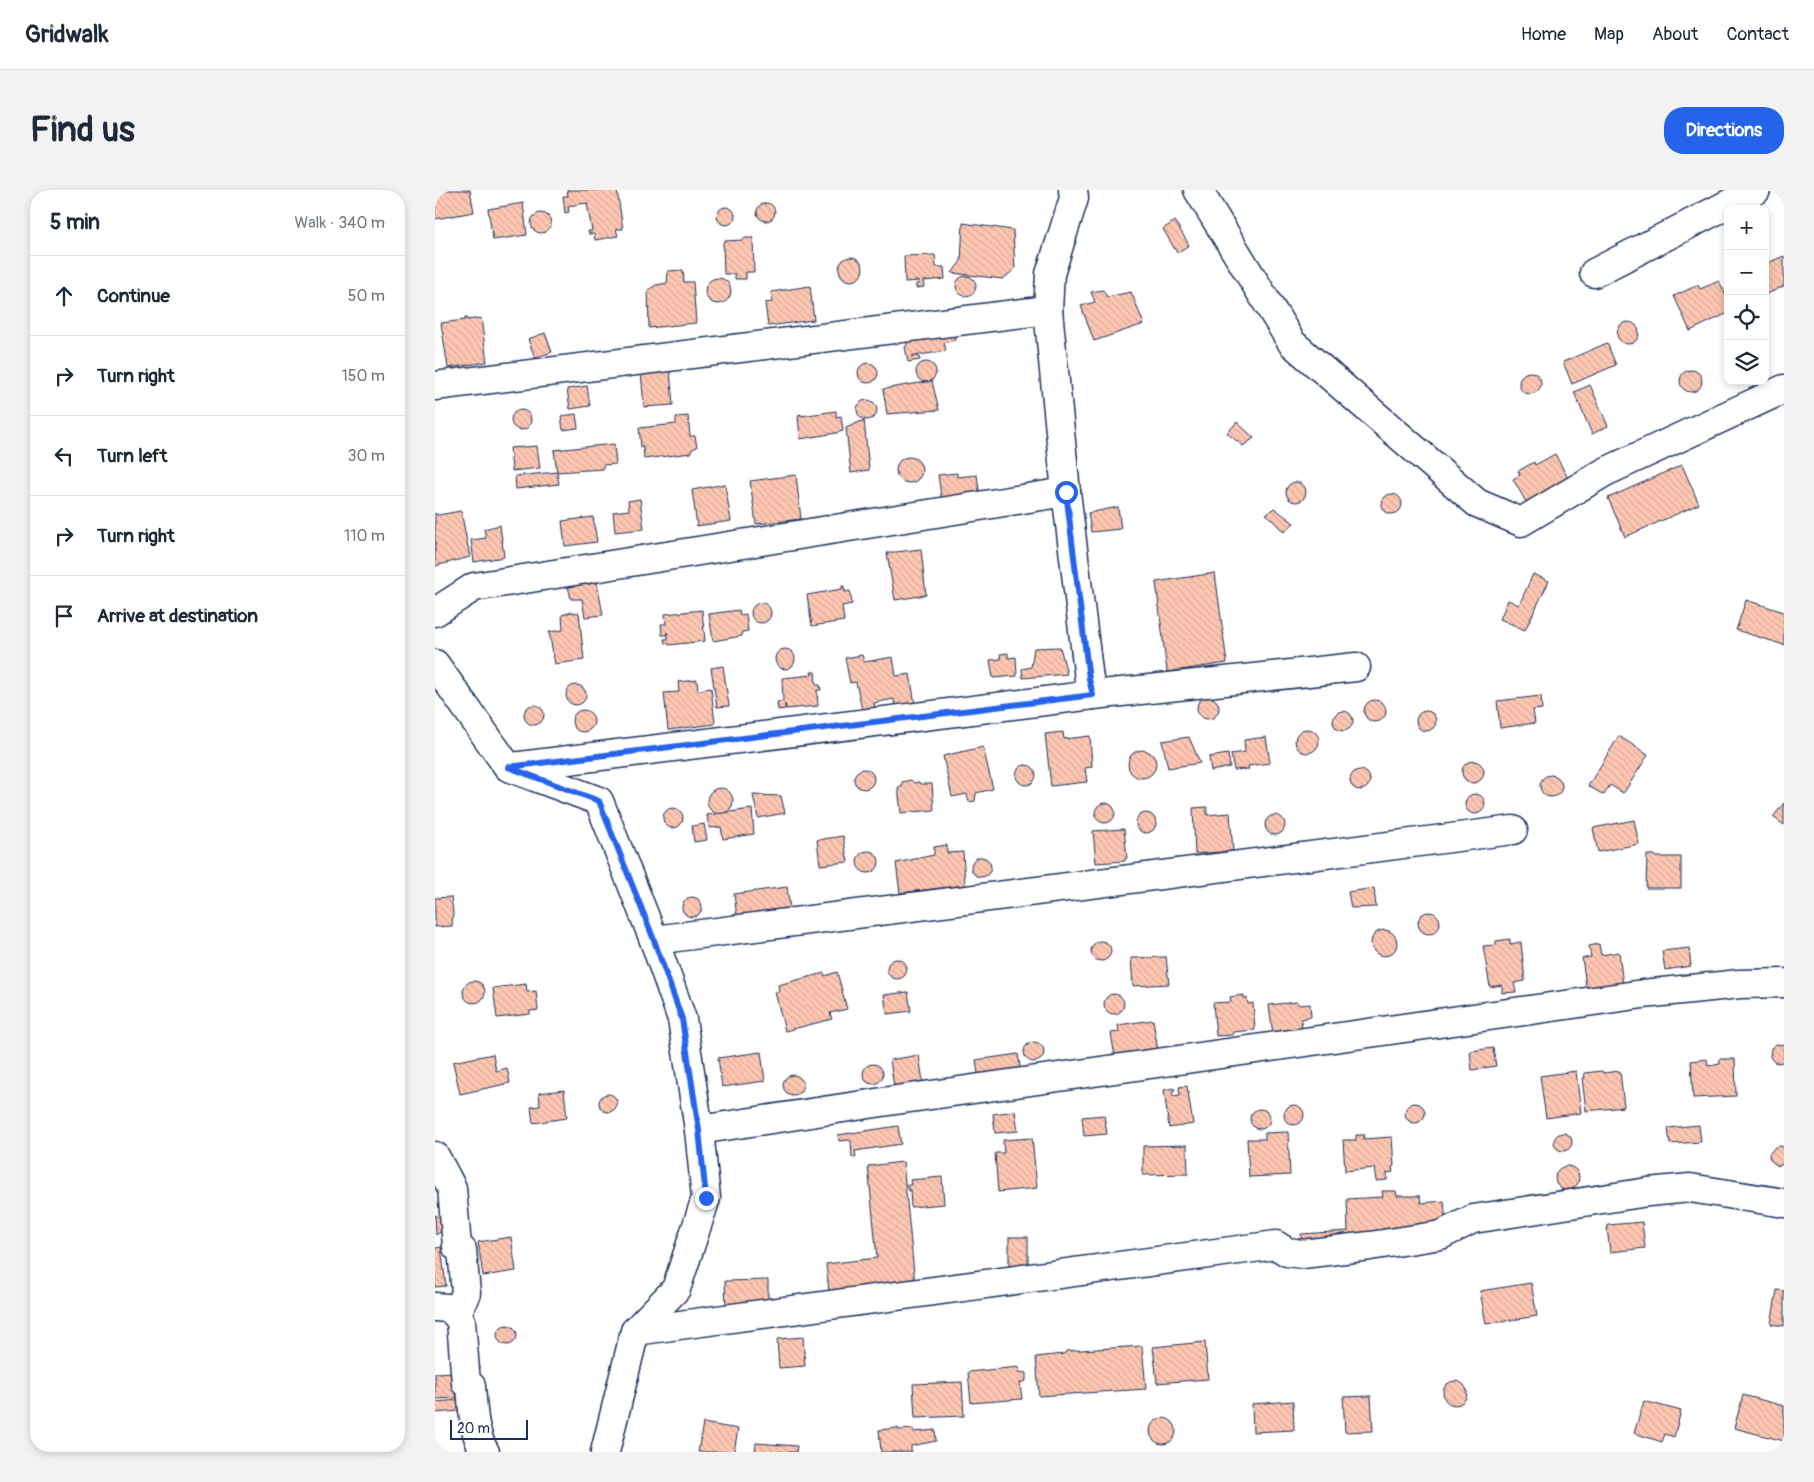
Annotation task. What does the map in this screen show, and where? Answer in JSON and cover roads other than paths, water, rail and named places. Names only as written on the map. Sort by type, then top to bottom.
[{"type":"street","points":[[1198,190],[1292,343],[1477,503],[1521,522],[1605,472],[1784,389]]},
{"type":"street","points":[[1594,273],[1756,190]]},
{"type":"street","points":[[1069,193],[1050,274],[1048,310],[1066,492],[1089,679],[1093,695]]},
{"type":"street","points":[[435,386],[1048,310]]},
{"type":"street","points":[[435,612],[474,587],[1066,492]]},
{"type":"street","points":[[435,664],[508,767],[599,801],[654,940],[682,1019],[699,1130],[706,1198],[676,1289],[635,1331],[605,1452]]},
{"type":"street","points":[[508,767],[1093,695],[1356,667]]},
{"type":"street","points":[[654,940],[1513,830]]},
{"type":"street","points":[[699,1130],[889,1101],[1643,994],[1740,984],[1784,983]]},
{"type":"street","points":[[435,1156],[452,1188],[457,1246],[461,1250],[466,1293],[459,1309],[443,1308]]},
{"type":"street","points":[[635,1331],[1276,1245],[1287,1252],[1302,1254],[1371,1246],[1441,1235],[1473,1219],[1648,1192],[1690,1188],[1784,1203]]},
{"type":"street","points":[[443,1308],[461,1321],[466,1383],[471,1386],[475,1425],[480,1444],[485,1452]]}]
